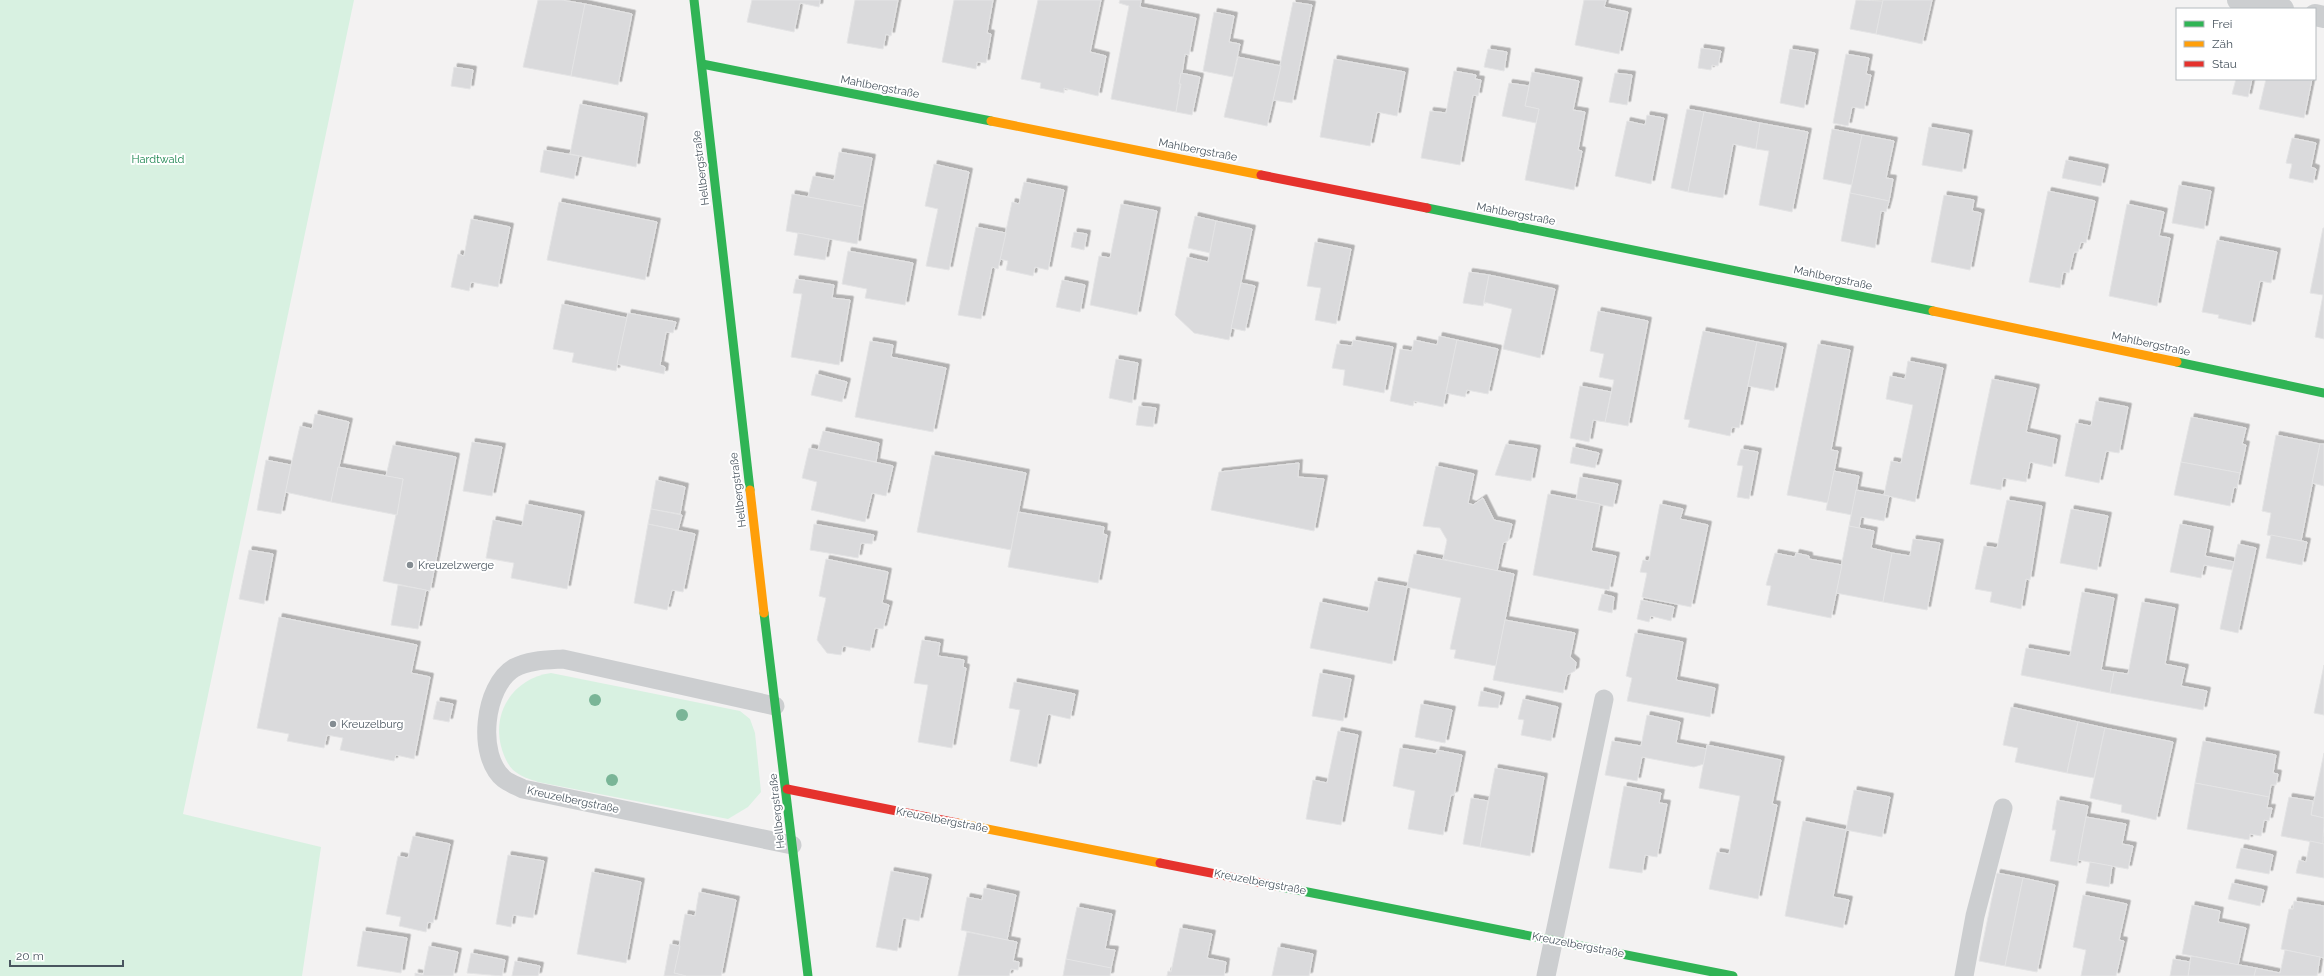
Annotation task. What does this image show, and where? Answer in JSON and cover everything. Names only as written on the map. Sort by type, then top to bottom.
[{"type":"street","name":"Hellbergstraße","points":[[694,0],[775,706],[787,789],[792,845],[808,976]]},
{"type":"street","points":[[2238,0],[2278,8]]},
{"type":"street","name":"Mahlbergstraße","points":[[702,64],[1685,259],[2324,393]]},
{"type":"street","name":"Kreuzelbergstraße","points":[[787,789],[1733,976]]},
{"type":"lane","name":"Kreuzelbergstraße","points":[[775,706],[563,659],[538,660],[514,668],[498,685],[487,712],[487,738],[491,759],[503,779],[523,789],[792,845]]},
{"type":"lane","points":[[1546,976],[1604,699]]},
{"type":"lane","points":[[1964,976],[1975,916],[2003,808]]},
{"type":"green space","name":"Hardtwald","points":[[0,0],[354,0],[183,814],[321,847],[302,976],[0,976]]},
{"type":"green space","points":[[551,673],[740,711],[750,719],[755,733],[761,792],[748,807],[728,819],[538,782],[519,774],[509,765],[501,746],[499,733],[503,708],[517,689],[527,681],[538,676]]},
{"type":"building","points":[[538,0],[562,0],[585,4],[571,76],[523,67]]},
{"type":"building","points":[[752,0],[820,0],[819,7],[800,3],[794,32],[747,22]]},
{"type":"building","points":[[855,0],[898,0],[891,36],[886,34],[883,49],[847,43]]},
{"type":"building","points":[[954,0],[993,0],[987,33],[991,34],[986,63],[977,62],[976,69],[942,62]]},
{"type":"building","points":[[1038,0],[1101,0],[1090,52],[1106,56],[1098,96],[1064,88],[1064,93],[1040,88],[1041,83],[1021,79]]},
{"type":"building","points":[[1120,0],[1141,0],[1140,7],[1196,18],[1189,55],[1185,54],[1176,112],[1111,99],[1129,6],[1119,3]]},
{"type":"building","points":[[1584,0],[1606,0],[1604,7],[1628,12],[1619,54],[1575,45]]},
{"type":"building","points":[[1856,0],[1883,1],[1876,34],[1850,29]]},
{"type":"building","points":[[1883,0],[1932,0],[1922,44],[1876,34]]},
{"type":"building","points":[[1293,2],[1312,5],[1292,103],[1273,100]]},
{"type":"building","points":[[585,4],[632,14],[618,85],[571,76]]},
{"type":"building","points":[[1214,12],[1234,16],[1229,42],[1240,44],[1233,77],[1203,71]]},
{"type":"building","points":[[1701,48],[1721,51],[1718,66],[1712,65],[1711,70],[1698,68]]},
{"type":"building","points":[[1488,49],[1507,52],[1504,71],[1484,67]]},
{"type":"building","points":[[1790,49],[1815,53],[1804,108],[1780,103]]},
{"type":"building","points":[[1846,54],[1869,58],[1866,74],[1871,75],[1864,109],[1852,107],[1848,126],[1833,123]]},
{"type":"building","points":[[1238,57],[1281,66],[1267,126],[1224,117]]},
{"type":"building","points":[[1334,59],[1405,72],[1397,116],[1377,112],[1370,146],[1320,137]]},
{"type":"building","points":[[454,67],[473,70],[470,89],[451,86]]},
{"type":"building","points":[[1454,71],[1476,75],[1475,79],[1481,80],[1478,96],[1473,95],[1460,165],[1421,158],[1430,111],[1446,113]]},
{"type":"building","points":[[1532,72],[1579,81],[1573,110],[1585,112],[1578,150],[1582,151],[1574,190],[1525,180],[1539,109],[1525,106]]},
{"type":"building","points":[[1181,73],[1200,77],[1192,115],[1176,112],[1181,84],[1179,84]]},
{"type":"building","points":[[1615,73],[1632,75],[1627,105],[1609,102]]},
{"type":"building","points":[[2236,80],[2252,80],[2248,97],[2232,94]]},
{"type":"building","points":[[2266,80],[2312,80],[2304,118],[2259,109]]},
{"type":"building","points":[[1509,83],[1529,86],[1525,106],[1539,109],[1536,123],[1502,116]]},
{"type":"building","points":[[580,104],[644,117],[636,167],[570,154]]},
{"type":"building","points":[[1687,109],[1704,112],[1688,192],[1671,188]]},
{"type":"building","points":[[1704,112],[1760,123],[1756,149],[1733,144],[1723,198],[1688,192]]},
{"type":"building","points":[[1647,115],[1664,118],[1651,184],[1615,176],[1627,121],[1645,125]]},
{"type":"building","points":[[1760,123],[1808,132],[1792,212],[1759,205],[1769,151],[1756,149]]},
{"type":"building","points":[[1929,127],[1969,134],[1962,172],[1922,165]]},
{"type":"building","points":[[1832,129],[1862,135],[1852,185],[1823,179]]},
{"type":"building","points":[[1862,135],[1894,141],[1886,178],[1893,179],[1889,201],[1850,193]]},
{"type":"building","points":[[2292,138],[2316,143],[2311,167],[2316,169],[2313,183],[2289,178],[2292,164],[2286,163]]},
{"type":"building","points":[[544,150],[579,156],[574,179],[540,172]]},
{"type":"building","points":[[839,152],[872,158],[863,207],[808,197],[813,176],[834,180]]},
{"type":"building","points":[[2066,160],[2105,168],[2101,186],[2062,178]]},
{"type":"building","points":[[934,164],[969,172],[949,270],[926,266],[938,209],[925,206]]},
{"type":"building","points":[[1024,182],[1064,190],[1048,270],[1035,267],[1033,276],[1006,270],[1008,261],[1000,259],[1012,202],[1019,204]]},
{"type":"building","points":[[2179,185],[2211,191],[2204,229],[2172,223]]},
{"type":"building","points":[[2048,191],[2095,201],[2086,243],[2081,242],[2078,252],[2074,252],[2069,273],[2063,272],[2060,288],[2029,282]]},
{"type":"building","points":[[1850,193],[1889,201],[1886,212],[1881,211],[1875,248],[1841,241]]},
{"type":"building","points":[[792,194],[863,207],[857,244],[786,231]]},
{"type":"building","points":[[1944,195],[1974,200],[1972,211],[1981,213],[1970,270],[1931,262]]},
{"type":"building","points":[[559,202],[657,222],[645,280],[547,260]]},
{"type":"building","points":[[1121,204],[1157,211],[1137,315],[1090,305],[1099,256],[1110,258]]},
{"type":"building","points":[[2127,204],[2164,212],[2159,236],[2170,238],[2157,306],[2109,296]]},
{"type":"building","points":[[1195,216],[1216,221],[1210,253],[1188,248]]},
{"type":"building","points":[[471,219],[510,227],[498,287],[471,282],[469,291],[451,287],[458,254],[464,256]]},
{"type":"building","points":[[1216,221],[1252,229],[1229,340],[1194,333],[1175,315],[1187,257],[1208,262]]},
{"type":"building","points":[[976,227],[1006,233],[998,269],[992,267],[981,319],[958,315]]},
{"type":"building","points":[[2323,228],[2324,339],[2315,337],[2323,295],[2310,293]]},
{"type":"building","points":[[1074,232],[1087,234],[1084,250],[1071,247]]},
{"type":"building","points":[[798,233],[829,239],[825,260],[794,255]]},
{"type":"building","points":[[2217,240],[2277,252],[2271,283],[2260,281],[2251,325],[2218,318],[2219,315],[2202,312]]},
{"type":"building","points":[[1315,242],[1351,249],[1336,324],[1315,320],[1321,288],[1307,286]]},
{"type":"building","points":[[848,251],[913,263],[905,305],[865,298],[867,289],[842,284]]},
{"type":"building","points":[[1469,272],[1489,275],[1483,306],[1463,303]]},
{"type":"building","points":[[1489,275],[1555,289],[1540,358],[1503,349],[1512,309],[1484,302]]},
{"type":"building","points":[[796,279],[834,285],[832,298],[850,300],[839,365],[791,357],[802,294],[793,293]]},
{"type":"building","points":[[1062,280],[1085,285],[1080,312],[1056,307]]},
{"type":"building","points":[[1241,283],[1255,286],[1245,331],[1231,328]]},
{"type":"building","points":[[562,304],[627,318],[616,371],[572,362],[574,353],[553,349]]},
{"type":"building","points":[[1598,311],[1648,321],[1628,426],[1605,422],[1614,380],[1599,377],[1604,354],[1590,351]]},
{"type":"building","points":[[628,313],[676,322],[673,333],[666,332],[660,365],[665,367],[664,374],[617,364]]},
{"type":"building","points":[[1703,331],[1757,342],[1739,428],[1732,427],[1730,436],[1688,427],[1690,420],[1684,419]]},
{"type":"building","points":[[1439,336],[1457,340],[1443,407],[1414,401],[1413,406],[1390,401],[1400,349],[1412,351],[1414,340],[1437,345]]},
{"type":"building","points":[[1353,340],[1393,347],[1384,393],[1343,385],[1345,370],[1332,368],[1337,344],[1352,346]]},
{"type":"building","points":[[1457,340],[1498,349],[1488,394],[1467,390],[1465,397],[1446,393]]},
{"type":"building","points":[[870,341],[893,345],[891,357],[946,368],[933,432],[855,417]]},
{"type":"building","points":[[1757,342],[1783,347],[1774,391],[1748,386]]},
{"type":"building","points":[[1818,344],[1850,350],[1831,450],[1838,451],[1828,503],[1787,495]]},
{"type":"building","points":[[1116,359],[1138,363],[1132,403],[1109,398]]},
{"type":"building","points":[[1908,361],[1943,368],[1915,502],[1884,495],[1891,461],[1901,463],[1913,405],[1886,399],[1890,376],[1905,379]]},
{"type":"building","points":[[816,374],[847,382],[842,402],[811,395]]},
{"type":"building","points":[[1992,379],[2036,388],[2026,432],[2057,439],[2052,467],[2030,462],[2026,482],[2003,478],[2001,490],[1970,484]]},
{"type":"building","points":[[1580,386],[1611,392],[1605,422],[1593,420],[1589,442],[1570,438]]},
{"type":"building","points":[[2096,401],[2128,407],[2119,453],[2106,451],[2099,483],[2065,476],[2076,423],[2091,426]]},
{"type":"building","points":[[1139,406],[1156,408],[1153,427],[1136,425]]},
{"type":"building","points":[[315,414],[349,422],[331,502],[285,492],[300,426],[312,429]]},
{"type":"building","points":[[2191,417],[2246,428],[2242,444],[2246,445],[2240,473],[2181,462]]},
{"type":"building","points":[[823,431],[879,443],[876,462],[818,450]]},
{"type":"building","points":[[2276,435],[2320,444],[2301,541],[2267,535],[2271,513],[2262,511]]},
{"type":"building","points":[[472,442],[502,447],[492,496],[463,491]]},
{"type":"building","points":[[1506,444],[1537,449],[1531,481],[1495,475]]},
{"type":"building","points":[[2320,444],[2324,444],[2324,486],[2312,483]]},
{"type":"building","points":[[393,445],[456,457],[430,591],[383,581],[403,479],[386,476]]},
{"type":"building","points":[[1573,447],[1599,453],[1595,468],[1570,463]]},
{"type":"building","points":[[809,448],[893,466],[886,496],[872,493],[865,522],[811,510],[817,482],[802,478]]},
{"type":"building","points":[[1741,449],[1758,452],[1749,499],[1737,497],[1743,466],[1737,465]]},
{"type":"building","points":[[932,455],[1026,473],[1011,550],[917,532]]},
{"type":"building","points":[[266,460],[291,465],[281,514],[257,510]]},
{"type":"building","points":[[2181,462],[2240,473],[2237,488],[2234,487],[2230,506],[2174,495]]},
{"type":"building","points":[[1299,463],[1298,477],[1324,479],[1314,531],[1211,510],[1219,472]]},
{"type":"building","points":[[1436,466],[1474,474],[1468,503],[1473,505],[1483,498],[1494,520],[1512,524],[1508,541],[1503,543],[1497,571],[1443,559],[1447,540],[1440,528],[1423,526]]},
{"type":"building","points":[[338,467],[403,479],[397,515],[331,502]]},
{"type":"building","points":[[1834,471],[1859,476],[1852,515],[1826,510]]},
{"type":"building","points":[[1580,477],[1618,484],[1613,507],[1576,500]]},
{"type":"building","points":[[656,480],[685,487],[680,514],[651,509]]},
{"type":"building","points":[[1856,490],[1889,496],[1884,521],[1861,517],[1859,528],[1849,526]]},
{"type":"building","points":[[1548,494],[1600,504],[1591,551],[1616,556],[1609,590],[1533,575]]},
{"type":"building","points":[[2007,500],[2042,506],[2030,580],[2026,579],[2021,609],[1990,602],[1992,592],[1975,589],[1984,546],[1997,548]]},
{"type":"building","points":[[526,504],[581,515],[567,589],[511,578],[514,563],[486,558],[493,520],[522,526]]},
{"type":"building","points":[[1660,504],[1683,509],[1680,519],[1708,525],[1691,607],[1642,597],[1647,573],[1640,572],[1643,560],[1649,561]]},
{"type":"building","points":[[651,509],[682,515],[678,530],[648,524]]},
{"type":"building","points":[[2071,509],[2108,516],[2097,570],[2060,563]]},
{"type":"building","points":[[1018,512],[1104,527],[1103,534],[1107,535],[1098,583],[1008,567]]},
{"type":"building","points":[[648,524],[695,534],[683,592],[672,590],[667,610],[634,603]]},
{"type":"building","points":[[814,524],[874,535],[872,544],[861,543],[858,558],[810,550]]},
{"type":"building","points":[[2180,524],[2210,530],[2205,556],[2234,562],[2232,570],[2204,565],[2201,578],[2170,572]]},
{"type":"building","points":[[1849,526],[1874,531],[1871,548],[1892,553],[1883,602],[1836,593]]},
{"type":"building","points":[[2271,535],[2307,542],[2302,565],[2266,558]]},
{"type":"building","points":[[1913,539],[1940,543],[1927,610],[1883,602],[1892,553],[1910,556]]},
{"type":"building","points":[[2238,544],[2256,548],[2238,633],[2220,629]]},
{"type":"building","points":[[249,550],[273,554],[264,604],[239,599]]},
{"type":"building","points":[[1775,553],[1795,557],[1796,553],[1809,556],[1809,559],[1842,565],[1831,618],[1767,605],[1771,586],[1766,585]]},
{"type":"building","points":[[1414,554],[1514,574],[1496,666],[1454,658],[1456,650],[1450,649],[1461,598],[1407,587]]},
{"type":"building","points":[[826,559],[888,572],[882,603],[889,605],[883,629],[875,628],[870,651],[843,646],[841,655],[827,653],[817,640],[826,598],[819,596]]},
{"type":"building","points":[[1375,581],[1407,587],[1392,664],[1310,648],[1320,602],[1368,612]]},
{"type":"building","points":[[398,585],[426,590],[418,629],[391,625]]},
{"type":"building","points":[[2082,592],[2114,598],[2101,670],[2114,672],[2110,693],[2021,675],[2026,648],[2070,656]]},
{"type":"building","points":[[1602,594],[1614,597],[1612,613],[1598,610]]},
{"type":"building","points":[[1641,600],[1674,607],[1671,621],[1651,616],[1649,622],[1637,619]]},
{"type":"building","points":[[2142,602],[2175,608],[2165,664],[2185,668],[2181,686],[2207,691],[2203,710],[2110,693],[2114,672],[2128,674]]},
{"type":"building","points":[[279,617],[417,645],[411,673],[430,677],[414,759],[396,755],[394,761],[340,750],[343,738],[327,735],[324,748],[287,741],[289,734],[257,728]]},
{"type":"building","points":[[1505,620],[1575,633],[1570,657],[1576,662],[1575,671],[1567,675],[1563,693],[1493,680]]},
{"type":"building","points":[[1635,633],[1683,642],[1676,680],[1715,688],[1710,717],[1627,701],[1632,678],[1626,676]]},
{"type":"building","points":[[922,640],[940,643],[938,656],[964,660],[963,667],[966,668],[952,748],[918,742],[928,685],[914,683]]},
{"type":"building","points":[[2324,665],[2324,715],[2314,713]]},
{"type":"building","points":[[1320,673],[1351,679],[1343,721],[1312,716]]},
{"type":"building","points":[[1014,682],[1075,694],[1070,719],[1048,714],[1037,767],[1010,761],[1020,710],[1009,708]]},
{"type":"building","points":[[1481,691],[1501,696],[1498,708],[1478,706]]},
{"type":"building","points":[[1523,699],[1558,707],[1551,741],[1521,735],[1524,720],[1518,719]]},
{"type":"building","points":[[437,701],[453,704],[449,722],[433,719]]},
{"type":"building","points":[[1421,704],[1452,710],[1445,743],[1415,737]]},
{"type":"building","points":[[2011,707],[2078,722],[2067,773],[2015,762],[2018,748],[2003,745]]},
{"type":"building","points":[[1647,715],[1680,722],[1676,743],[1707,749],[1704,764],[1694,767],[1642,757],[1637,781],[1605,775],[1612,741],[1641,746]]},
{"type":"building","points":[[2078,722],[2105,728],[2094,778],[2067,773]]},
{"type":"building","points":[[2105,728],[2173,742],[2156,820],[2121,812],[2122,805],[2090,798]]},
{"type":"building","points":[[1338,731],[1358,735],[1341,825],[1306,819],[1313,780],[1327,783]]},
{"type":"building","points":[[2203,741],[2276,755],[2273,773],[2278,774],[2276,785],[2271,785],[2269,797],[2195,783]]},
{"type":"building","points":[[1707,745],[1781,760],[1772,804],[1777,805],[1758,899],[1709,889],[1717,852],[1729,854],[1740,796],[1699,788]]},
{"type":"building","points":[[1400,748],[1436,754],[1437,750],[1462,755],[1454,795],[1451,795],[1443,835],[1408,829],[1415,791],[1393,786]]},
{"type":"building","points":[[2324,753],[2324,818],[2311,815]]},
{"type":"building","points":[[1495,768],[1544,777],[1530,856],[1480,847]]},
{"type":"building","points":[[2195,783],[2269,797],[2267,808],[2272,808],[2269,821],[2264,820],[2261,836],[2250,834],[2249,840],[2187,829]]},
{"type":"building","points":[[1624,786],[1661,793],[1659,803],[1667,804],[1657,857],[1645,855],[1642,873],[1609,868]]},
{"type":"building","points":[[1854,790],[1890,797],[1882,837],[1846,830]]},
{"type":"building","points":[[2289,797],[2313,801],[2311,815],[2324,818],[2323,844],[2281,836]]},
{"type":"building","points":[[1471,798],[1488,801],[1480,847],[1463,844]]},
{"type":"building","points":[[2057,800],[2088,806],[2077,866],[2050,861],[2056,830],[2052,830]]},
{"type":"building","points":[[2086,817],[2126,824],[2122,844],[2133,846],[2128,869],[2078,860]]},
{"type":"building","points":[[1803,821],[1846,830],[1833,897],[1849,900],[1843,928],[1785,916]]},
{"type":"building","points":[[413,836],[450,844],[433,923],[428,922],[426,932],[399,926],[401,917],[386,914],[398,856],[408,858]]},
{"type":"building","points":[[2310,841],[2324,844],[2324,878],[2296,873],[2299,860],[2306,862]]},
{"type":"building","points":[[2241,848],[2273,855],[2269,874],[2236,868]]},
{"type":"building","points":[[508,855],[544,861],[533,918],[513,915],[511,927],[496,924]]},
{"type":"building","points":[[2090,862],[2112,866],[2109,887],[2086,883]]},
{"type":"building","points":[[891,871],[928,878],[919,921],[903,918],[897,951],[876,947]]},
{"type":"building","points":[[592,872],[641,882],[626,963],[577,954]]},
{"type":"building","points":[[1997,873],[2023,878],[2005,966],[1979,961]]},
{"type":"building","points":[[2023,878],[2055,885],[2037,972],[2005,966]]},
{"type":"building","points":[[2232,883],[2264,890],[2260,906],[2228,899]]},
{"type":"building","points":[[984,888],[1016,895],[1007,940],[961,930],[967,897],[982,900]]},
{"type":"building","points":[[699,892],[736,900],[721,976],[686,976],[674,973],[685,914],[695,916]]},
{"type":"building","points":[[2083,895],[2127,904],[2119,940],[2124,941],[2116,976],[2081,976],[2086,950],[2073,947]]},
{"type":"building","points":[[2294,901],[2324,906],[2324,958],[2281,949],[2289,909],[2293,909]]},
{"type":"building","points":[[2192,905],[2220,911],[2218,922],[2246,928],[2238,965],[2182,954]]},
{"type":"building","points":[[1077,907],[1112,914],[1105,949],[1115,950],[1111,968],[1066,959]]},
{"type":"building","points":[[1180,928],[1212,934],[1207,958],[1226,962],[1224,976],[1167,976],[1168,971],[1171,972]]},
{"type":"building","points":[[363,931],[407,938],[401,973],[357,966]]},
{"type":"building","points":[[967,932],[1017,942],[1013,961],[1019,962],[1018,970],[1011,969],[1009,976],[958,976]]},
{"type":"building","points":[[670,944],[680,946],[674,973],[686,976],[664,976]]},
{"type":"building","points":[[429,946],[458,952],[453,976],[415,976],[415,973],[423,975]]},
{"type":"building","points":[[1278,947],[1313,954],[1309,976],[1272,976]]},
{"type":"building","points":[[2285,950],[2320,957],[2317,976],[2254,976],[2256,968],[2280,973]]},
{"type":"building","points":[[471,953],[505,960],[502,976],[467,973]]},
{"type":"building","points":[[2191,956],[2256,968],[2254,976],[2188,976]]},
{"type":"building","points":[[1066,959],[1111,968],[1110,976],[1063,976]]},
{"type":"building","points":[[2173,959],[2190,962],[2188,976],[2170,976]]},
{"type":"building","points":[[515,961],[540,966],[538,976],[512,976]]},
{"type":"traffic: fast","points":[[694,0],[750,490]]},
{"type":"traffic: fast","points":[[702,64],[991,121]]},
{"type":"traffic: fast","points":[[1427,208],[1933,311]]},
{"type":"traffic: fast","points":[[2177,362],[2324,393]]},
{"type":"traffic: fast","points":[[764,613],[808,976]]},
{"type":"traffic: fast","points":[[1277,886],[1733,976]]},
{"type":"traffic: slow","points":[[991,121],[1261,175]]},
{"type":"traffic: slow","points":[[1933,311],[2177,362]]},
{"type":"traffic: slow","points":[[750,490],[764,613]]},
{"type":"traffic: slow","points":[[957,823],[1160,863]]},
{"type":"traffic: jam","points":[[1261,175],[1427,208]]},
{"type":"traffic: jam","points":[[787,789],[957,823]]},
{"type":"traffic: jam","points":[[1160,863],[1277,886]]},
{"type":"place","name":"Kreuzelzwerge","points":[[410,565]]},
{"type":"place","name":"Kreuzelburg","points":[[333,724]]}]
